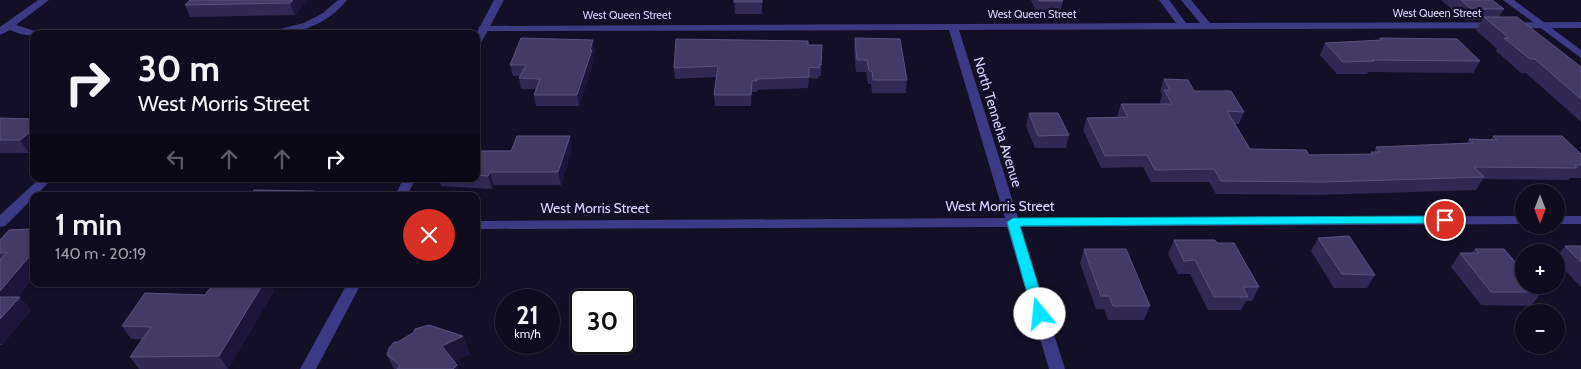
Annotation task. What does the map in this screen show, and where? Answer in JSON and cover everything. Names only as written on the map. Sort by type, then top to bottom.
[{"type":"street","points":[[0,32],[44,0]]},
{"type":"street","points":[[480,36],[499,0]]},
{"type":"street","points":[[1164,0],[1184,27]]},
{"type":"street","points":[[1186,0],[1208,27]]},
{"type":"street","points":[[1508,0],[1581,55]]},
{"type":"street","name":"West Queen Street","points":[[484,28],[1581,25]]},
{"type":"street","points":[[10,26],[30,33]]},
{"type":"street","name":"North Tenneha Avenue","points":[[953,27],[1057,369]]},
{"type":"street","points":[[32,192],[43,182]]},
{"type":"street","points":[[0,223],[30,194]]},
{"type":"street","name":"West Morris Street","points":[[480,225],[1515,220]]},
{"type":"street","points":[[1565,220],[1581,220]]},
{"type":"street","points":[[308,369],[352,287]]},
{"type":"lane","points":[[292,30],[316,23],[343,0]]},
{"type":"building","points":[[190,0],[293,0],[290,3],[185,5]]},
{"type":"building","points":[[734,0],[762,0],[762,2],[734,2]]},
{"type":"building","points":[[1062,0],[1063,1],[1039,1]]},
{"type":"building","points":[[1461,0],[1492,0],[1504,9],[1471,9]]},
{"type":"building","points":[[1484,17],[1517,17],[1581,67],[1581,99],[1535,59],[1530,59],[1504,38],[1509,38]]},
{"type":"building","points":[[521,38],[593,40],[590,50],[592,50],[577,95],[534,95],[540,79],[519,78],[526,65],[510,65]]},
{"type":"building","points":[[855,38],[900,39],[907,80],[873,80],[872,71],[869,71],[867,60],[857,60]]},
{"type":"building","points":[[1380,38],[1457,39],[1480,61],[1372,60],[1374,61],[1343,62],[1325,43],[1382,40]]},
{"type":"building","points":[[676,39],[808,41],[808,45],[822,45],[821,65],[819,65],[819,68],[809,67],[809,77],[756,79],[757,81],[752,81],[751,95],[714,95],[718,66],[674,68]]},
{"type":"building","points":[[1164,79],[1188,80],[1194,91],[1231,91],[1244,112],[1227,111],[1250,149],[1306,150],[1309,155],[1373,154],[1371,152],[1380,152],[1376,147],[1473,143],[1469,139],[1497,140],[1493,136],[1562,136],[1581,154],[1581,165],[1575,165],[1577,168],[1474,167],[1484,177],[1325,182],[1221,181],[1214,169],[1155,170],[1147,155],[1105,156],[1087,118],[1128,117],[1121,104],[1172,104],[1164,90],[1170,90]]},
{"type":"building","points":[[1029,113],[1058,113],[1069,135],[1038,136]]},
{"type":"building","points":[[0,118],[30,119],[30,132],[20,140],[0,140]]},
{"type":"building","points":[[517,136],[570,136],[558,172],[490,172],[488,176],[480,175],[480,151],[511,151]]},
{"type":"building","points":[[254,190],[314,191],[313,192],[252,192]]},
{"type":"building","points":[[29,229],[30,256],[0,291],[0,260],[7,252],[0,253],[0,240],[9,230]]},
{"type":"building","points":[[1349,236],[1375,275],[1342,274],[1318,238]]},
{"type":"building","points":[[1174,240],[1215,240],[1217,243],[1234,243],[1259,287],[1243,287],[1248,297],[1214,297],[1195,260],[1184,261]]},
{"type":"building","points":[[1565,246],[1581,246],[1581,262]]},
{"type":"building","points":[[1084,249],[1126,249],[1150,306],[1113,306],[1109,296],[1101,296]]},
{"type":"building","points":[[1475,249],[1504,249],[1515,262],[1515,292],[1491,292],[1460,253],[1479,253]]},
{"type":"building","points":[[211,287],[261,287],[219,356],[130,357],[151,327],[122,326],[145,293],[205,295]]},
{"type":"building","points":[[0,297],[20,297],[0,319]]},
{"type":"building","points":[[429,325],[463,336],[442,346],[457,365],[453,369],[397,369],[400,365],[387,355],[389,348],[394,342],[398,342],[414,332],[415,329]]},
{"type":"route","points":[[1040,314],[1013,222],[1445,220]]}]
